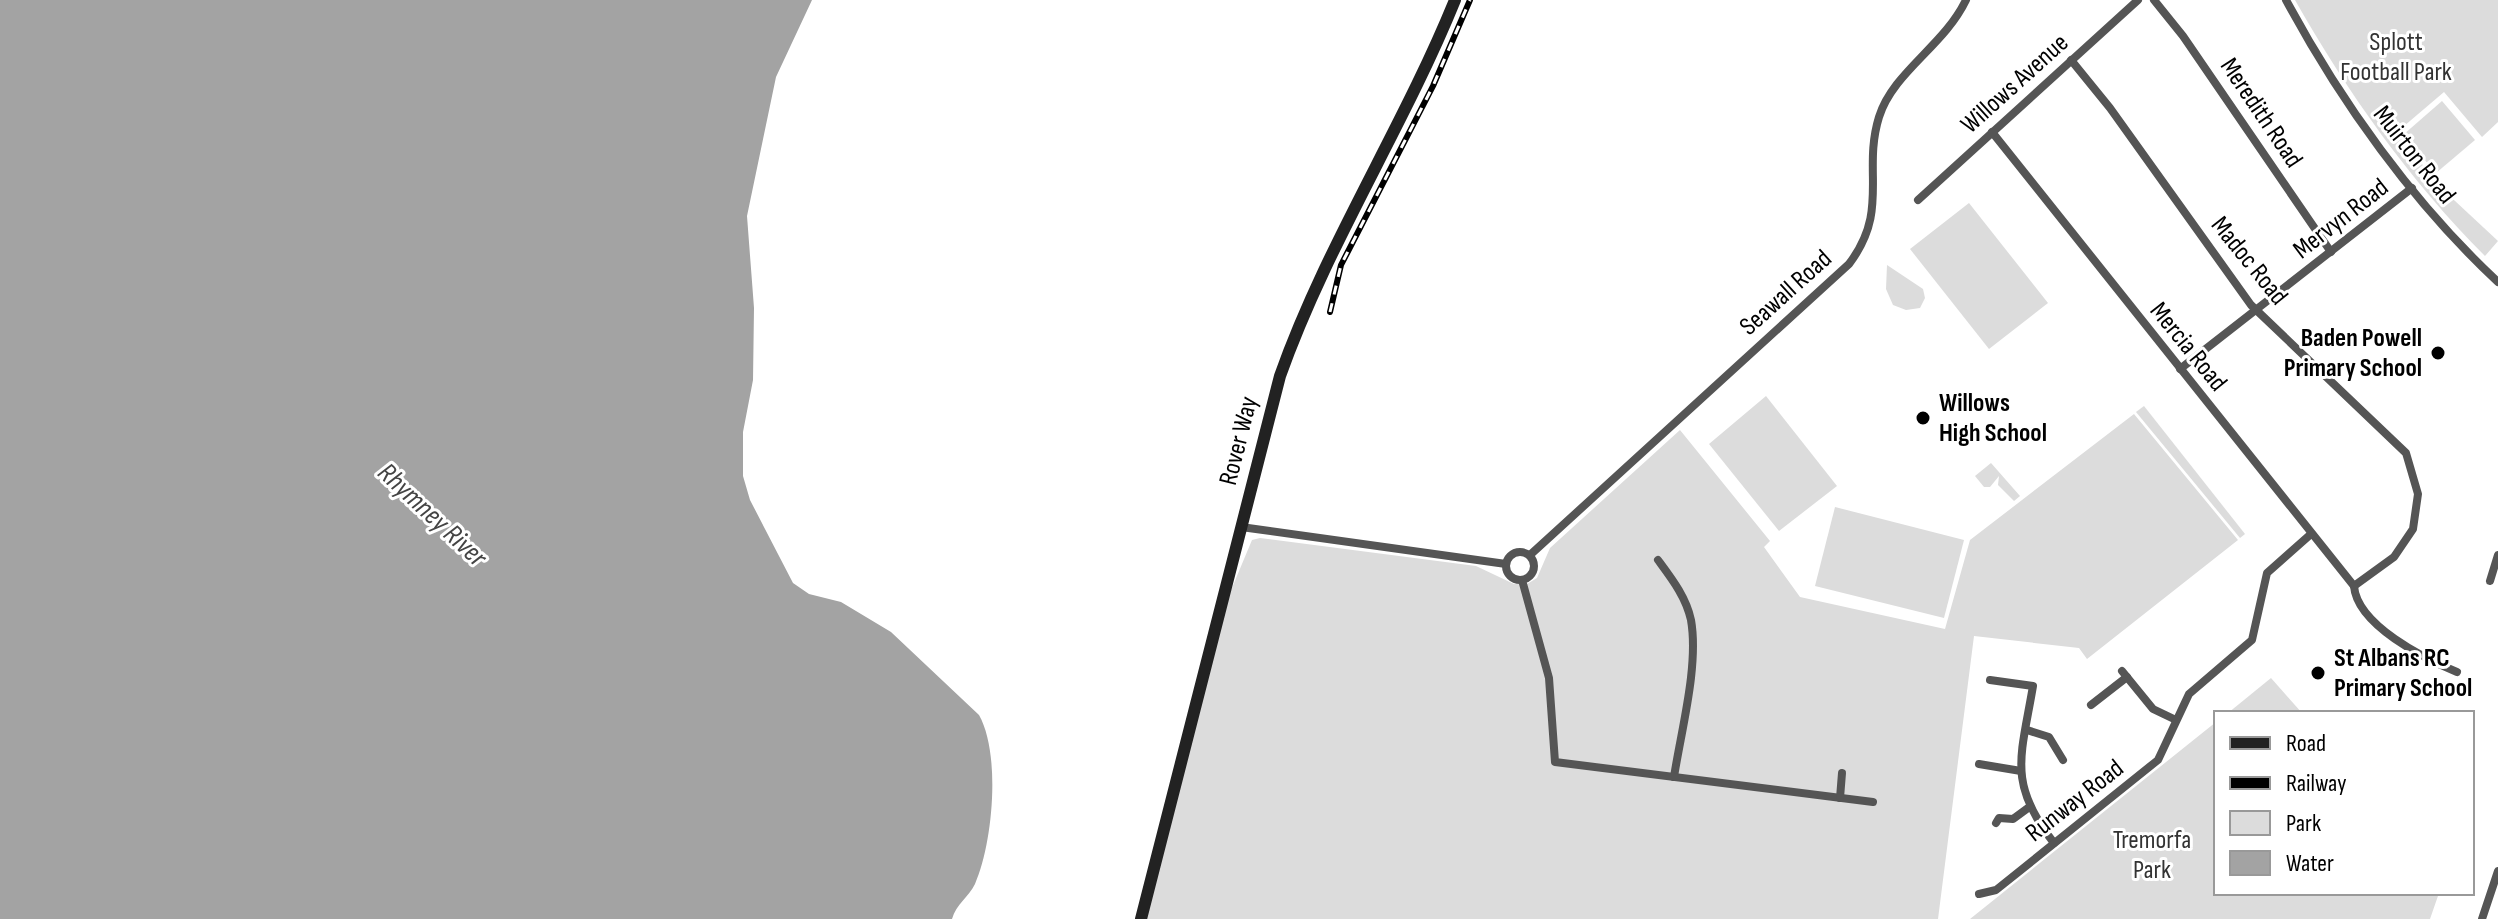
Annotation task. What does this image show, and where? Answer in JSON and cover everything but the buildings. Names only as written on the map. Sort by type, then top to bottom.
[{"type":"street","name":"Rover Way","points":[[1141,919],[1273,398],[1302,318],[1417,86],[1455,0]]},
{"type":"street","name":"Seawall Road","points":[[1530,555],[1849,264],[1867,232],[1874,209],[1874,139],[1886,99],[1941,40],[1966,0]]},
{"type":"street","name":"Willows Avenue","points":[[1918,200],[2138,0]]},
{"type":"street","name":"Meredith Road","points":[[2154,0],[2183,36],[2331,252]]},
{"type":"street","name":"Muirton Road","points":[[2286,0],[2339,90],[2412,188],[2498,282]]},
{"type":"street","name":"Madoc Road","points":[[2071,60],[2257,309],[2396,441],[2410,462],[2418,494],[2413,529],[2394,557],[2354,586]]},
{"type":"street","name":"Mercia Road","points":[[1992,132],[2354,586],[2356,597],[2393,638],[2417,655],[2457,672]]},
{"type":"street","name":"Mervyn Road","points":[[2180,369],[2412,188]]},
{"type":"street","points":[[1241,527],[1506,564]]},
{"type":"street","name":"Runway Road","points":[[1979,894],[1996,890],[2158,760],[2171,738],[2176,720],[2196,687],[2252,640],[2267,573],[2311,534]]},
{"type":"street","points":[[1514,552],[1530,555],[1533,572],[1522,580],[1509,575],[1506,564],[1514,552]]},
{"type":"street","points":[[2490,581],[2498,555]]},
{"type":"street","points":[[1658,560],[1680,589],[1691,620],[1692,657],[1674,777]]},
{"type":"street","points":[[1522,580],[1549,678],[1555,762],[1873,802]]},
{"type":"street","points":[[2091,705],[2125,674],[2153,709],[2176,720]]},
{"type":"street","points":[[1990,680],[2033,686],[2021,771],[2028,808],[2054,843]]},
{"type":"street","points":[[2027,730],[2049,737],[2063,760]]},
{"type":"street","points":[[1979,764],[2021,771]]},
{"type":"street","points":[[1840,798],[1842,773]]},
{"type":"street","points":[[1996,823],[1999,818],[2013,819],[2028,808]]},
{"type":"street","points":[[2482,919],[2498,871]]},
{"type":"green space","name":"Splott Football Park","points":[[2295,0],[2498,0],[2498,122],[2482,137],[2444,92],[2397,132],[2440,187],[2498,241],[2485,256],[2431,197],[2381,134]]},
{"type":"green space","points":[[2442,101],[2475,140],[2436,173],[2403,135]]},
{"type":"green space","points":[[1969,203],[2048,303],[1989,349],[1910,249]]},
{"type":"green space","points":[[1887,265],[1923,289],[1925,298],[1920,308],[1906,310],[1893,305],[1886,289]]},
{"type":"green space","points":[[1766,396],[1837,486],[1779,531],[1709,444]]},
{"type":"green space","points":[[2144,406],[2245,534],[2240,538],[2136,412]]},
{"type":"green space","points":[[2134,414],[2238,540],[2087,659],[2079,648],[1974,636],[1938,919],[1146,919],[1224,607],[1252,540],[1260,538],[1476,566],[1514,584],[1527,584],[1537,578],[1550,548],[1680,430],[1770,541],[1764,547],[1800,597],[1945,629],[1970,540]]},
{"type":"green space","points":[[1991,463],[2020,496],[2014,501],[1998,485],[1999,476],[1990,487],[1984,487],[1975,476]]},
{"type":"green space","points":[[1835,507],[1964,540],[1944,618],[1815,586]]},
{"type":"green space","points":[[2271,678],[2300,711],[2230,711]]},
{"type":"green space","name":"Tremorfa Park","points":[[2214,724],[2214,895],[2438,895],[2430,919],[1970,919]]},
{"type":"water","name":"Rhymney River","points":[[0,0],[812,0],[776,77],[747,216],[754,308],[753,380],[743,432],[743,476],[750,500],[793,583],[809,594],[841,602],[891,632],[979,715],[990,752],[990,823],[975,884],[952,919],[0,919]]},
{"type":"railway","points":[[1330,312],[1341,265],[1433,86],[1470,0]]},
{"type":"place","name":"Baden Powell Primary School","points":[[2438,353]]},
{"type":"place","name":"Willows High School","points":[[1923,418]]},
{"type":"place","name":"St Albans RC Primary School","points":[[2318,673]]}]
